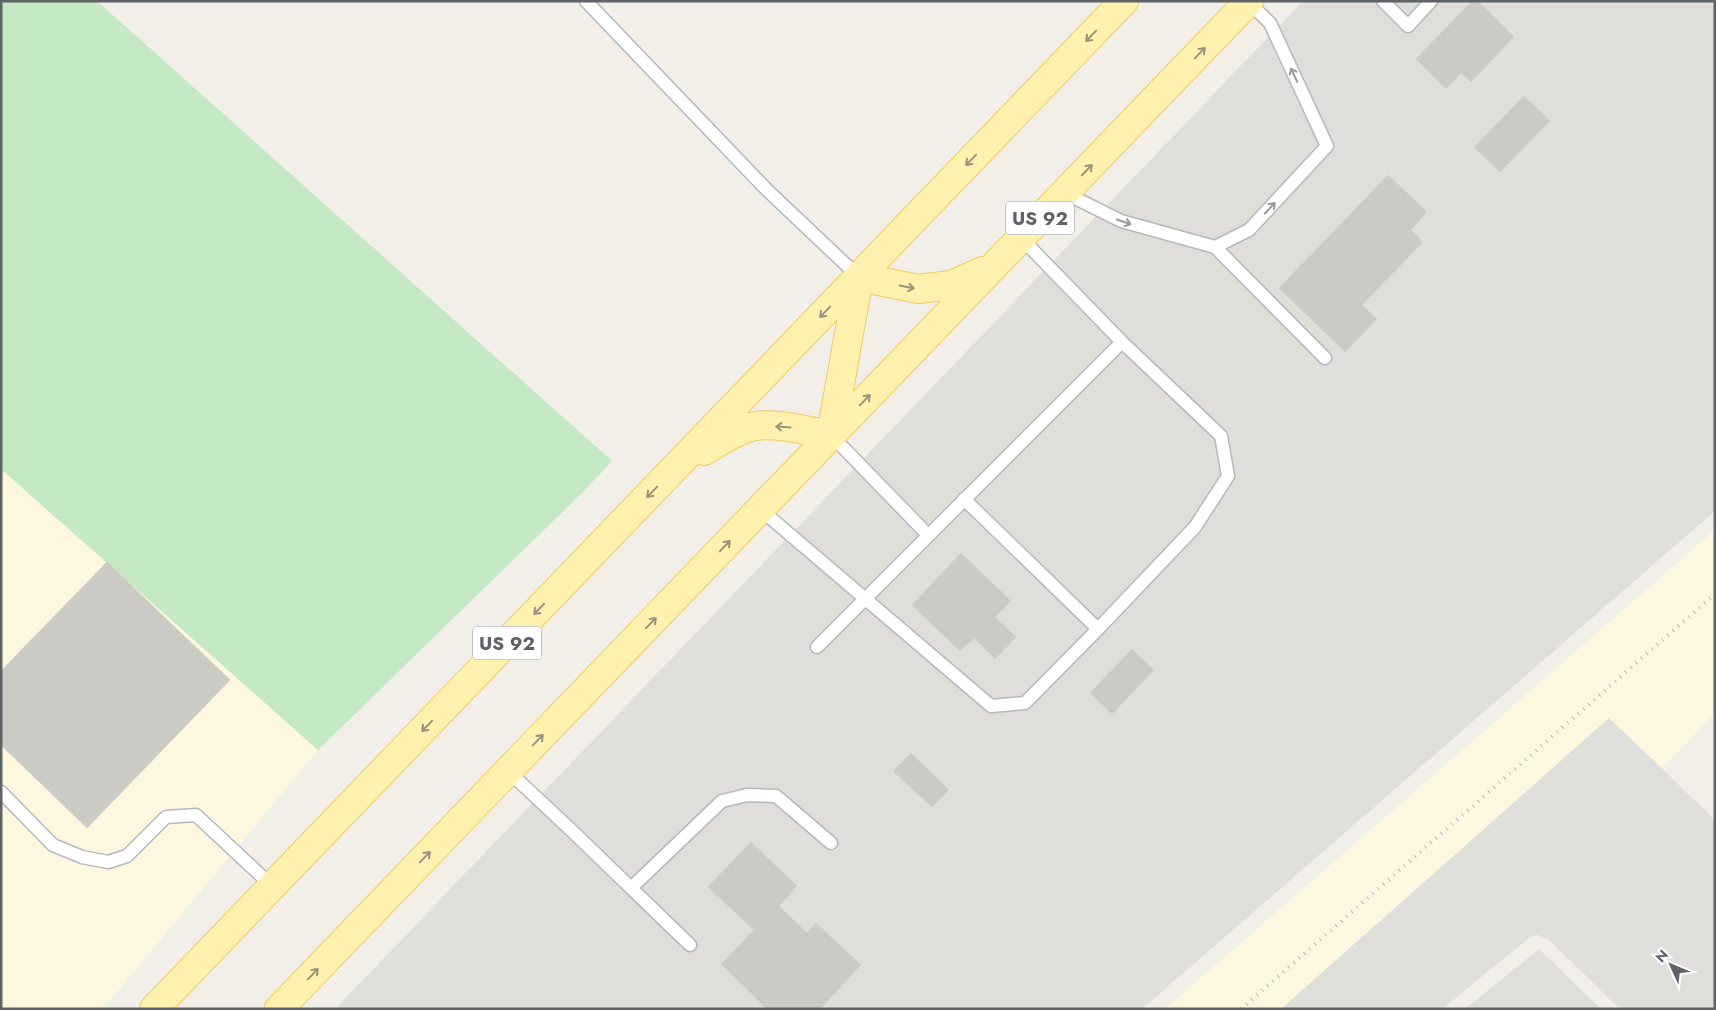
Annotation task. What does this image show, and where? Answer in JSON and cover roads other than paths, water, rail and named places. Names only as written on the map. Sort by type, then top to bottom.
[{"type":"main road","name":"US 92","points":[[154,1009],[1124,1]]},
{"type":"main road","name":"US 92","points":[[279,1009],[1249,2]]},
{"type":"main road","points":[[675,468],[733,434],[751,427],[785,427],[831,435],[859,277],[918,289],[951,285],[995,265]]},
{"type":"lane","points":[[586,1],[767,190],[859,277]]},
{"type":"lane","points":[[1383,1],[1408,26],[1431,1]]},
{"type":"lane","points":[[1215,247],[1249,230],[1327,146],[1270,24],[1249,2]]},
{"type":"lane","points":[[1065,192],[1121,222],[1215,247],[1326,358]]},
{"type":"lane","points":[[760,509],[991,706],[1025,703],[1098,629],[1195,526],[1228,476],[1221,436],[1122,342],[1021,238]]},
{"type":"lane","points":[[817,647],[1122,342]]},
{"type":"lane","points":[[831,435],[928,535]]},
{"type":"lane","points":[[964,499],[1098,629]]},
{"type":"lane","points":[[508,771],[690,945]]},
{"type":"lane","points":[[1,792],[53,845],[82,857],[108,862],[127,856],[166,816],[196,816],[272,886]]},
{"type":"lane","points":[[631,888],[722,801],[746,795],[776,796],[832,843]]},
{"type":"railway","points":[[1241,1009],[1715,594]]}]
